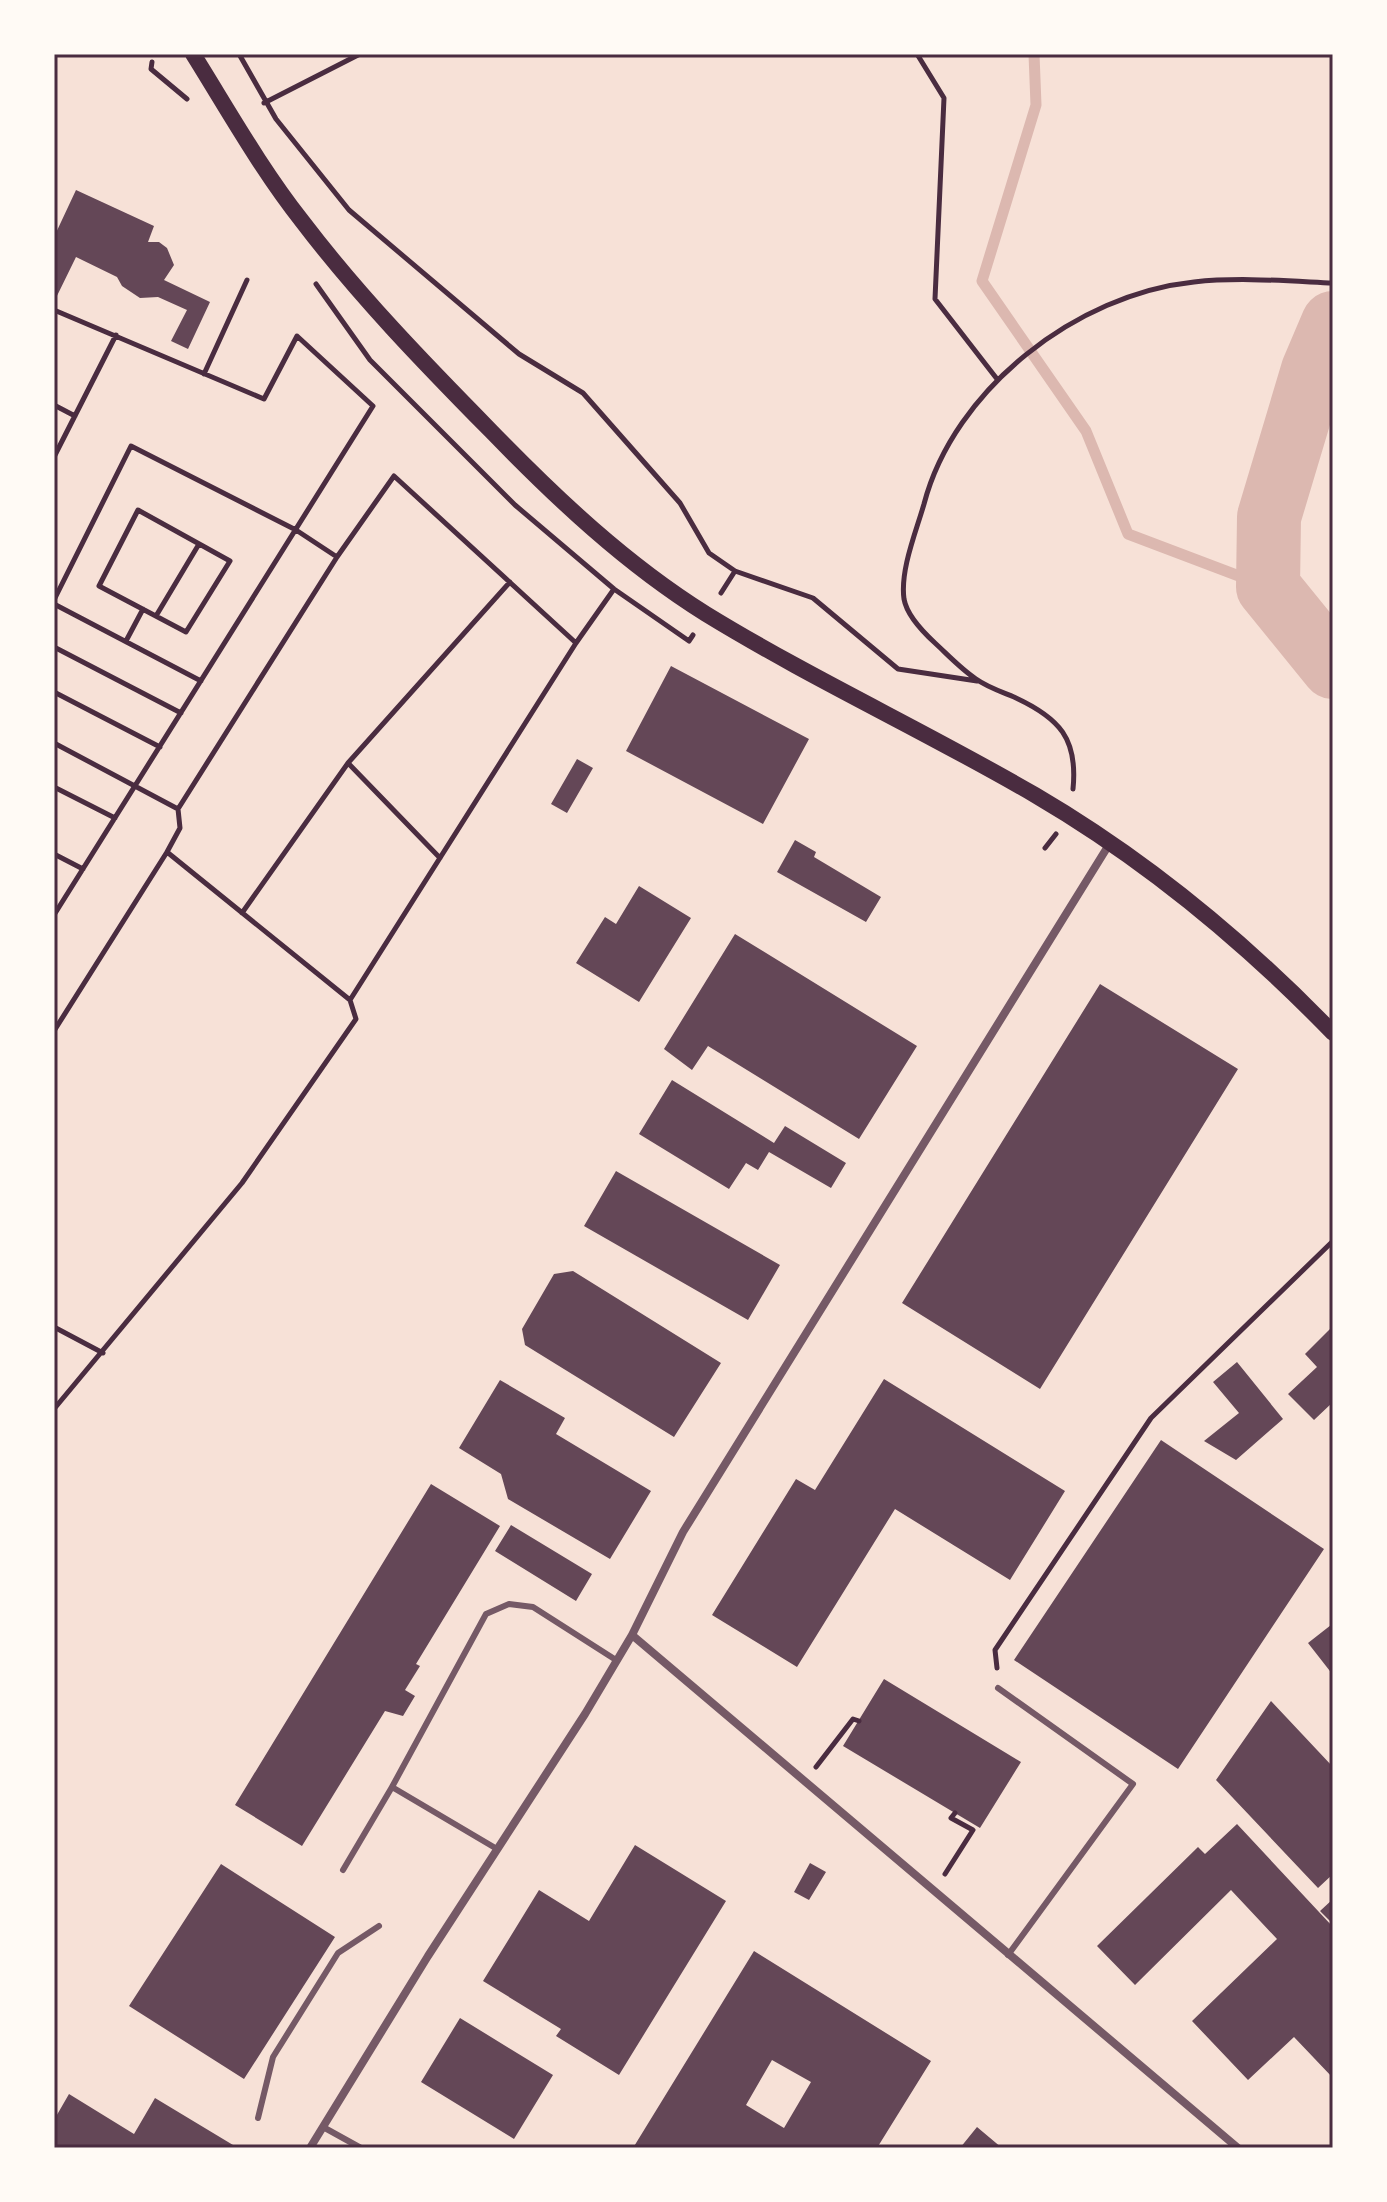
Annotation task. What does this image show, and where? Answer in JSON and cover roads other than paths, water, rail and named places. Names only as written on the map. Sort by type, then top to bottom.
[{"type":"main road","points":[[193,54],[301,220],[395,333],[539,479],[631,563],[707,614],[1070,817],[1110,843],[1216,920],[1282,979],[1333,1033]]},
{"type":"street","points":[[310,2148],[585,1714],[632,1635],[683,1532],[1110,843]]},
{"type":"street","points":[[632,1635],[1238,2148]]},
{"type":"lane","points":[[343,1870],[486,1614],[509,1604],[533,1607],[616,1660]]},
{"type":"lane","points":[[998,1688],[1133,1784],[1008,1955]]},
{"type":"lane","points":[[392,1787],[497,1849]]},
{"type":"lane","points":[[258,2118],[273,2057],[338,1953],[379,1926]]},
{"type":"lane","points":[[323,2127],[361,2148]]},
{"type":"waterway","points":[[1034,54],[1036,105],[982,281],[1086,431],[1128,534],[1268,587]]},
{"type":"waterway","points":[[1333,323],[1313,370],[1269,517],[1268,587],[1333,667]]}]
